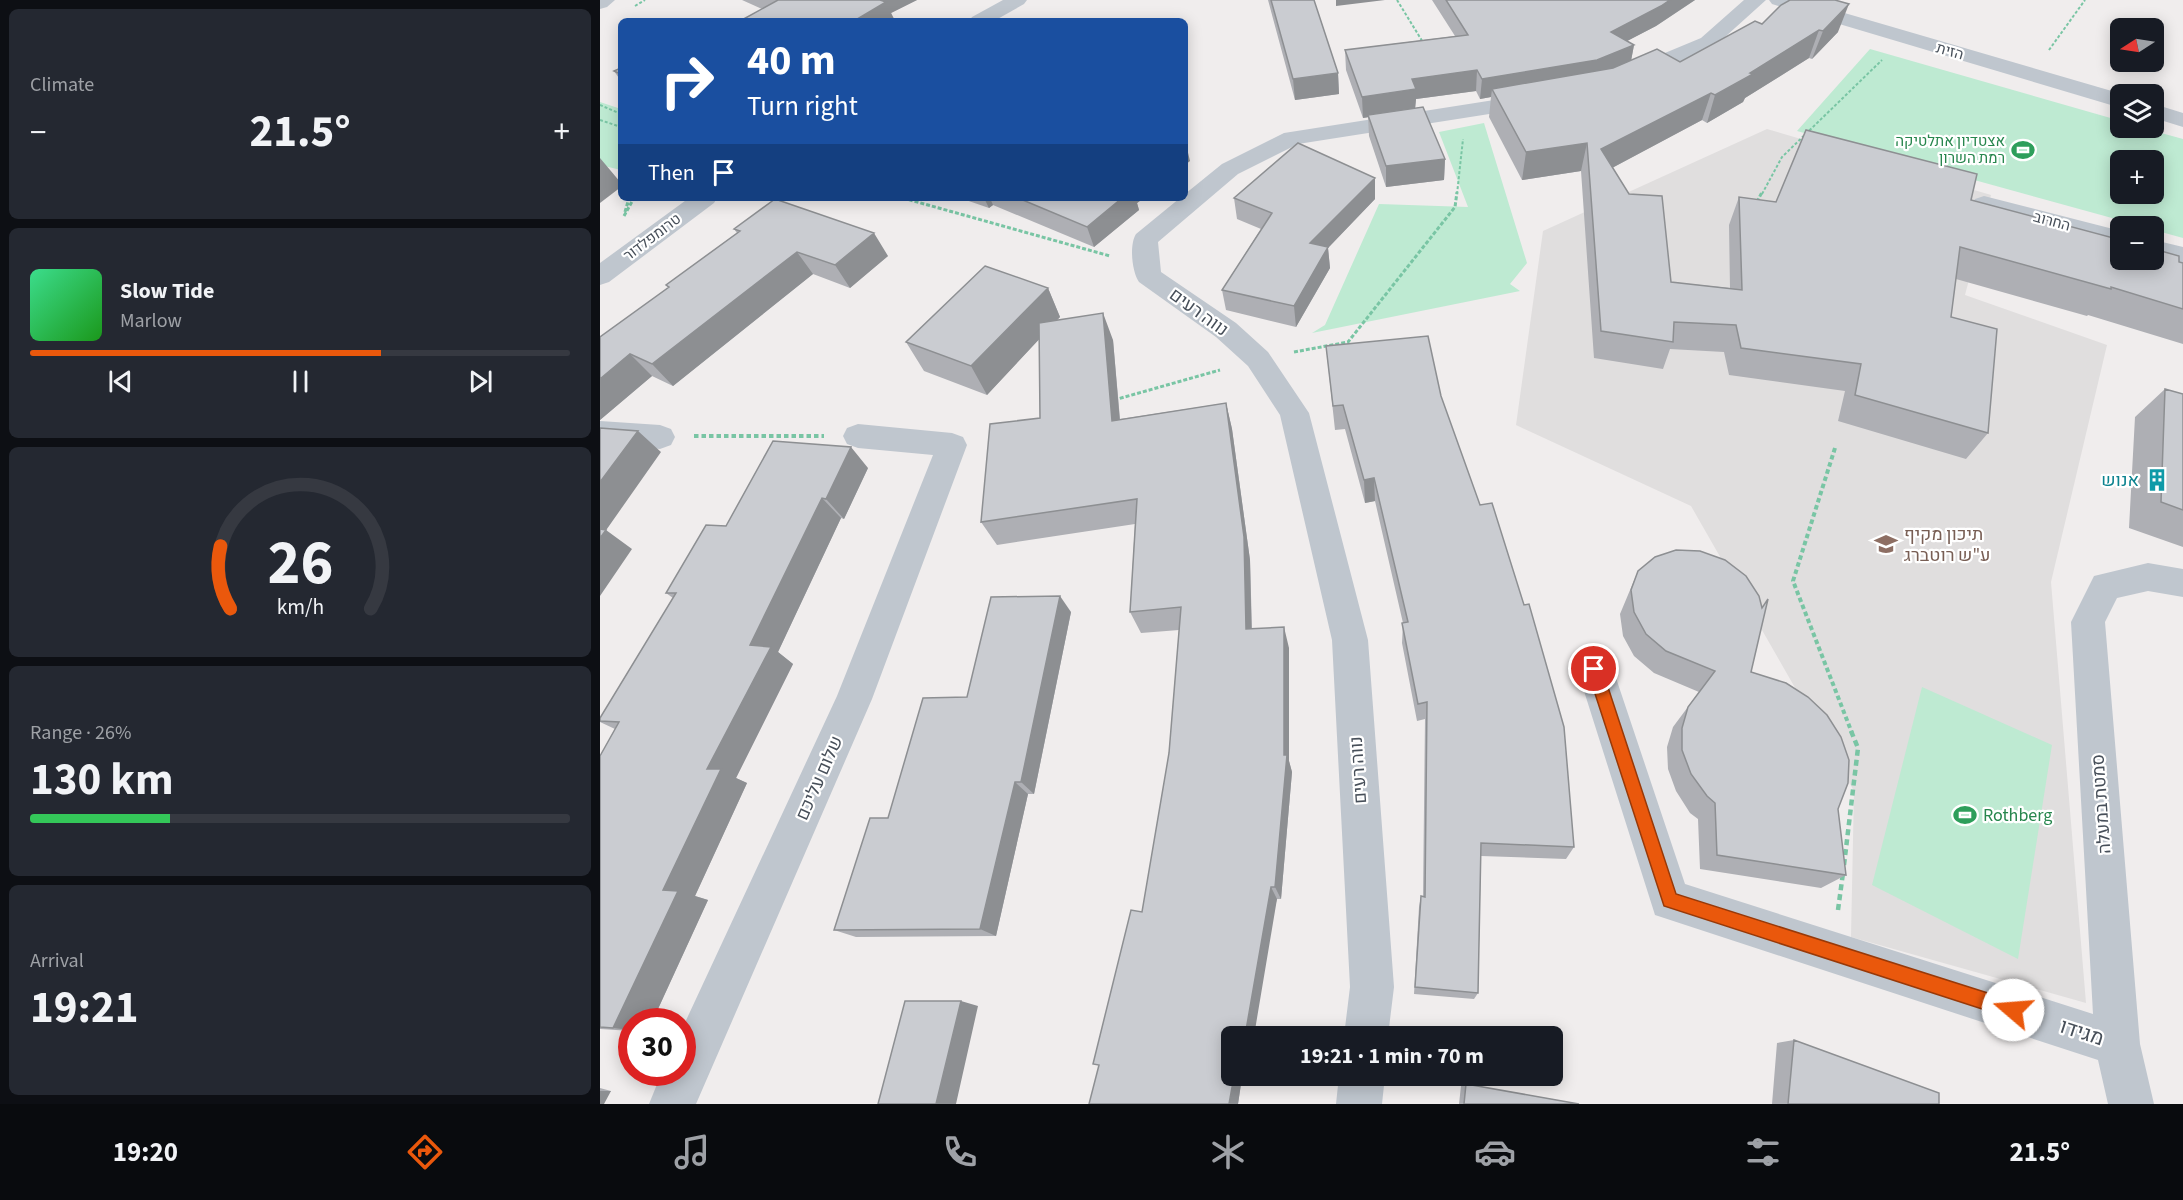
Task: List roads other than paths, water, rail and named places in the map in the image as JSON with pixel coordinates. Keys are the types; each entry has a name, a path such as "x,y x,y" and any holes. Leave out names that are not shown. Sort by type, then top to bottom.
{"street":[{"path":"600,3 605,0"},
{"path":"984,18 1017,0"},
{"path":"1610,85 1708,42 1756,0"},
{"name":"הזית","path":"1779,0 2110,98"},
{"name":"נווה רעים","path":"1367,1026 1372,987 1350,640 1294,413 1258,360 1226,330 1148,276 1145,240 1230,169 1292,138 1422,120 1555,97"},
{"path":"2164,114 2183,120"},
{"name":"טרומפלדור","path":"600,276 701,201"},
{"name":"החרוב","path":"1984,204 2110,236"},
{"path":"2164,250 2183,255"},
{"path":"600,432 660,437"},
{"name":"שלום עליכם","path":"672,1104 854,699 952,445 858,436"},
{"name":"סמטת במעלה","path":"2131,1104 2117,1044 2088,622 2106,586 2148,577 2183,583"},
{"name":"מגידו","path":"1594,669 1670,900 2117,1044"},
{"path":"1359,1104 1361,1086"}],"place":[{"name":"אצטדיון אתלטיקה רמת השרון","path":"2023,150"},
{"name":"אנוש","path":"2157,480"},
{"name":"תיכון מקיף ע\"ש רוטברג","path":"1886,544"},
{"name":"Rothberg","path":"1965,815"}]}
